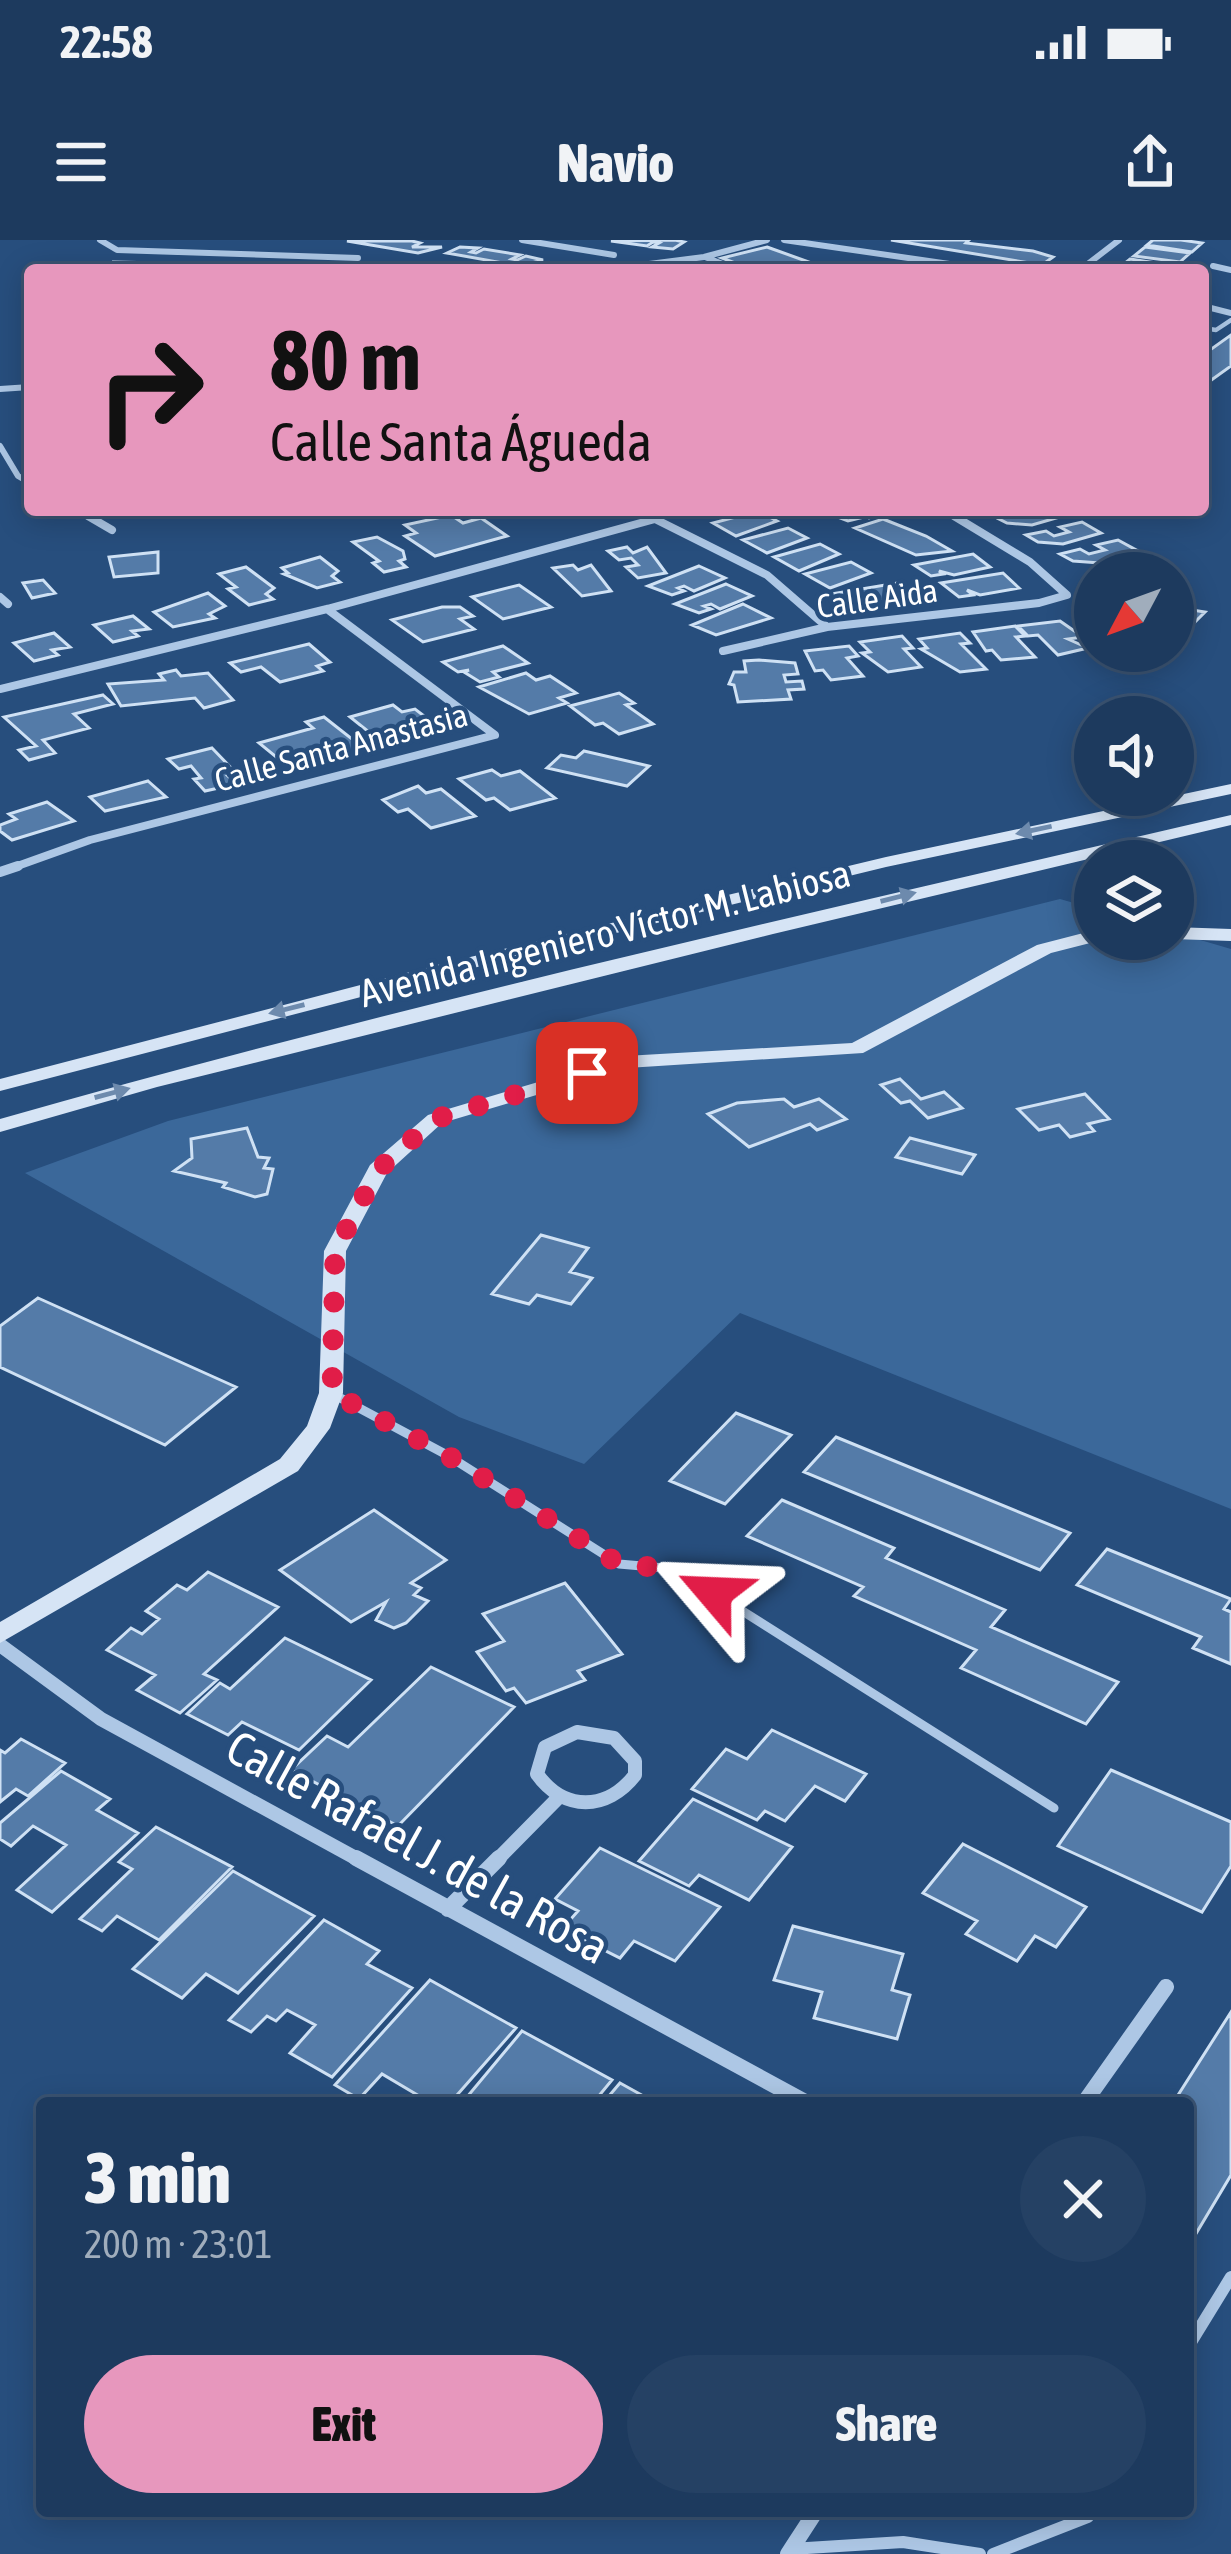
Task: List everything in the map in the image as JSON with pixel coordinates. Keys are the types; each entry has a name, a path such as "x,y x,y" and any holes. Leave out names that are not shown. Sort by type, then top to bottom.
{"main road":[{"name":"Avenida Ingeniero Víctor M. Labiosa","path":"0,1085 426,974 863,868 1231,789"},
{"name":"Avenida Ingeniero Víctor M. Labiosa","path":"0,1126 150,1083 726,939 1231,820"},
{"path":"1194,933 1231,934"},
{"path":"0,1634 289,1466 318,1428 332,1393 335,1251 378,1170 435,1119 625,1062 856,1049 1044,950 1074,942"}],"street":[{"path":"100,240 117,250 358,258"},
{"path":"522,240 614,255"},
{"path":"649,264 704,257 767,240"},
{"path":"789,240 951,264"},
{"path":"1088,264 1119,240"},
{"path":"704,257 722,264"},
{"path":"1213,266 1231,270"},
{"path":"0,446 24,480"},
{"path":"88,516 112,530"},
{"name":"Calle Aida","path":"723,651 827,627 1039,603 1067,595 1030,562 953,516"},
{"path":"0,689 327,609 655,519 767,575 827,627"},
{"name":"Calle Santa Anastasia","path":"0,872 89,840 495,735 327,609"},
{"name":"Calle Rafael J. de la Rosa","path":"0,1646 101,1719 796,2097"},
{"path":"577,1732 597,1732 628,1748 635,1775 614,1798 575,1804 558,1798 537,1774 545,1747 577,1732"},
{"path":"448,1909 558,1798"},
{"path":"1088,2097 1166,1987"},
{"path":"789,2551 812,2517"}],"lane":[{"path":"332,1393 447,1455 619,1564 676,1569 1054,1808"},
{"path":"1194,2337 1231,2277"},
{"path":"994,2554 1088,2517"},
{"path":"789,2551 903,2542 980,2554"}],"shaded area":[{"path":"1060,899 1074,903 1074,960 1194,960 1194,938 1231,949 1231,1509 740,1313 584,1464 459,1417 25,1173 168,1121"}],"building":[{"path":"891,240 969,240 966,243 1053,257 1036,264"},
{"path":"1153,240 1202,243 1192,252 1147,245"},
{"path":"347,241 412,241 420,243 412,247 442,247 418,253"},
{"path":"611,241 684,242 673,249 652,247 659,243 653,242 647,246"},
{"path":"460,247 478,248 471,252 484,249 520,255 512,259 517,260 526,256 543,260 509,264 447,253"},
{"path":"767,247 806,261 738,264 722,258"},
{"path":"1145,247 1190,253 1180,262 1134,256"},
{"path":"1130,259 1163,264 1124,264"},
{"path":"113,262 208,264 112,264"},
{"path":"1231,335 1231,366 1209,382 1209,351"},
{"path":"446,516 463,523 481,518 507,536 435,556 405,536 416,533 405,525"},
{"path":"739,516 768,516 777,521 736,536 713,523"},
{"path":"1006,516 1063,516 1032,525 995,517"},
{"path":"883,519 952,551 916,555 855,528"},
{"path":"1082,522 1101,533 1063,544 1038,542 1026,535 1046,531 1054,536 1069,532 1060,527"},
{"path":"788,528 807,538 767,553 743,540"},
{"path":"377,537 403,551 405,559 399,561 406,567 384,572 373,563 379,561 353,542"},
{"path":"1118,540 1138,551 1097,552 1105,550 1096,545"},
{"path":"820,544 839,554 799,571 774,557"},
{"path":"627,547 633,553 647,547 666,573 638,578 626,567 638,565 631,558 619,560 608,551"},
{"path":"1080,549 1085,552 1074,552 1074,561 1060,554"},
{"path":"158,552 158,573 114,577 109,557"},
{"path":"973,554 990,567 954,575 939,571 943,574 931,576 914,565"},
{"path":"320,557 338,571 332,576 340,582 317,588 284,574 288,573 282,568"},
{"path":"851,562 871,573 830,588 805,574"},
{"path":"573,565 578,570 591,565 611,591 582,596 553,568"},
{"path":"699,566 725,578 694,591 684,586 678,588 684,591 672,595 648,586"},
{"path":"246,567 274,588 266,594 273,599 249,605 228,589 236,587 219,574"},
{"path":"1003,573 1019,588 980,595 967,590 973,595 959,597 941,583"},
{"path":"43,580 55,593 32,598 23,583"},
{"path":"897,583 910,594 853,607 831,594"},
{"path":"726,584 752,596 720,609 704,606 711,609 699,613 675,604"},
{"path":"519,585 551,607 503,619 472,597"},
{"path":"208,593 225,606 209,614 215,618 173,627 154,612"},
{"path":"743,604 771,618 716,635 692,625"},
{"path":"460,607 473,616 460,619 474,629 423,642 392,620"},
{"path":"133,616 149,629 132,631 138,636 113,642 94,625"},
{"path":"1060,621 1074,631 1074,638 1068,639 1074,642 1074,651 1058,655 1038,635 1028,636 1018,626"},
{"path":"1015,626 1025,636 1016,637 1035,657 1001,660 992,650 986,651 973,632"},
{"path":"54,633 70,647 52,650 58,655 34,661 14,643"},
{"path":"960,633 970,643 961,644 986,669 960,672 921,649 927,648 919,639"},
{"path":"902,636 913,648 904,649 921,667 888,672 862,653 870,652 860,642"},
{"path":"309,644 330,662 317,666 323,671 280,682 261,667 241,672 230,663"},
{"path":"503,646 528,663 493,672 499,677 480,682 464,672 469,670 458,672 443,662"},
{"path":"849,646 858,656 847,658 863,676 831,680 823,670 815,671 805,651"},
{"path":"744,661 795,663 798,674 784,675 786,682 802,681 804,689 788,690 791,699 738,702 734,685 729,684 734,672 746,672"},
{"path":"176,670 181,676 208,673 233,700 204,708 195,698 121,706 108,684 164,680 159,674"},
{"path":"526,673 536,680 550,676 576,693 559,698 567,703 529,714 479,687"},
{"path":"619,693 634,703 626,705 653,724 619,734 603,723 595,725 570,706"},
{"path":"103,695 113,704 74,714 89,728 43,740 55,753 29,760 19,750 36,746 4,717"},
{"path":"393,705 402,712 415,709 428,719 439,715 449,723 384,744 350,717"},
{"path":"324,717 361,746 354,748 359,752 291,769 259,743 313,728 306,722"},
{"path":"212,748 237,774 228,776 237,784 205,791 194,779 201,778 191,766 179,769 168,759"},
{"path":"584,751 649,766 627,786 547,768 561,755 576,758"},
{"path":"492,770 501,776 520,771 555,798 510,810 494,798 486,800 459,779"},
{"path":"148,781 166,797 105,811 90,797"},
{"path":"418,786 426,793 441,789 475,816 431,828 408,809 398,812 383,800"},
{"path":"47,802 74,821 12,840 0,831 0,825 16,819 9,814"},
{"path":"900,1079 921,1099 944,1092 962,1108 928,1118 881,1085"},
{"path":"1085,1094 1109,1119 1088,1124 1094,1131 1070,1137 1059,1125 1039,1130 1018,1109"},
{"path":"784,1099 794,1107 819,1099 846,1119 817,1130 810,1124 749,1147 708,1114 737,1103"},
{"path":"247,1128 258,1157 269,1158 264,1168 273,1169 267,1194 255,1197 223,1187 226,1183 174,1171 192,1158 191,1139"},
{"path":"910,1138 975,1155 962,1174 896,1157"},
{"path":"541,1235 588,1248 570,1272 592,1278 571,1304 537,1295 529,1304 492,1294"},
{"path":"38,1298 236,1387 165,1445 0,1367 0,1326"},
{"path":"736,1413 791,1435 725,1504 670,1481"},
{"path":"836,1437 1070,1533 1040,1570 804,1472"},
{"path":"782,1500 894,1548 886,1558 1005,1610 991,1627 1118,1682 1086,1724 961,1668 976,1650 854,1596 863,1587 747,1536"},
{"path":"374,1510 446,1560 411,1583 421,1588 414,1595 428,1601 394,1628 376,1620 386,1602 351,1622 280,1570"},
{"path":"1107,1549 1231,1599 1224,1609 1231,1612 1231,1664 1193,1648 1201,1637 1077,1585"},
{"path":"208,1572 278,1607 204,1674 217,1680 180,1713 137,1690 155,1675 107,1650 131,1628 142,1634 159,1619 146,1611 177,1585 187,1590"},
{"path":"565,1583 622,1654 578,1671 585,1680 526,1703 514,1688 506,1691 477,1652 504,1641 483,1614"},
{"path":"285,1638 371,1680 299,1750 242,1722 228,1735 187,1714 220,1683 230,1689"},
{"path":"431,1667 514,1707 398,1826 291,1770 327,1736 348,1747"},
{"path":"772,1730 866,1774 845,1801 815,1786 785,1821 765,1811 757,1820 692,1789 726,1749 747,1759"},
{"path":"21,1739 65,1763 28,1796 16,1789 0,1802 0,1750 5,1753"},
{"path":"1111,1770 1231,1822 1231,1866 1202,1912 1058,1846"},
{"path":"61,1771 110,1799 97,1810 138,1833 52,1912 17,1890 66,1845 33,1826 11,1846 0,1839 0,1823"},
{"path":"693,1799 792,1847 749,1900 699,1875 689,1886 639,1861"},
{"path":"156,1827 232,1867 159,1940 117,1916 102,1931 80,1919 132,1869 119,1862"},
{"path":"963,1844 1086,1907 1056,1947 1035,1936 1017,1961 966,1934 977,1921 923,1893"},
{"path":"600,1848 720,1907 675,1961 634,1941 620,1958 562,1929 578,1911 555,1899"},
{"path":"233,1871 314,1916 238,1993 206,1974 182,1998 133,1969"},
{"path":"324,1920 379,1951 367,1964 412,1988 332,2077 290,2053 315,2025 287,2010 276,2021 267,2016 251,2032 229,2020"},
{"path":"793,1926 903,1954 892,1990 910,1995 897,2039 814,2018 822,1992 774,1980"},
{"path":"430,1980 516,2028 455,2097 421,2097 382,2074 361,2097 335,2085"},
{"path":"1231,2012 1231,2175 1194,2237 1194,2097 1177,2097"},
{"path":"522,2031 612,2080 598,2097 467,2097"},
{"path":"620,2083 645,2097 608,2097"}],"route":[{"path":"587,1073 435,1119 378,1170 335,1251 332,1393 447,1455 619,1564 676,1569 714,1593"}]}
